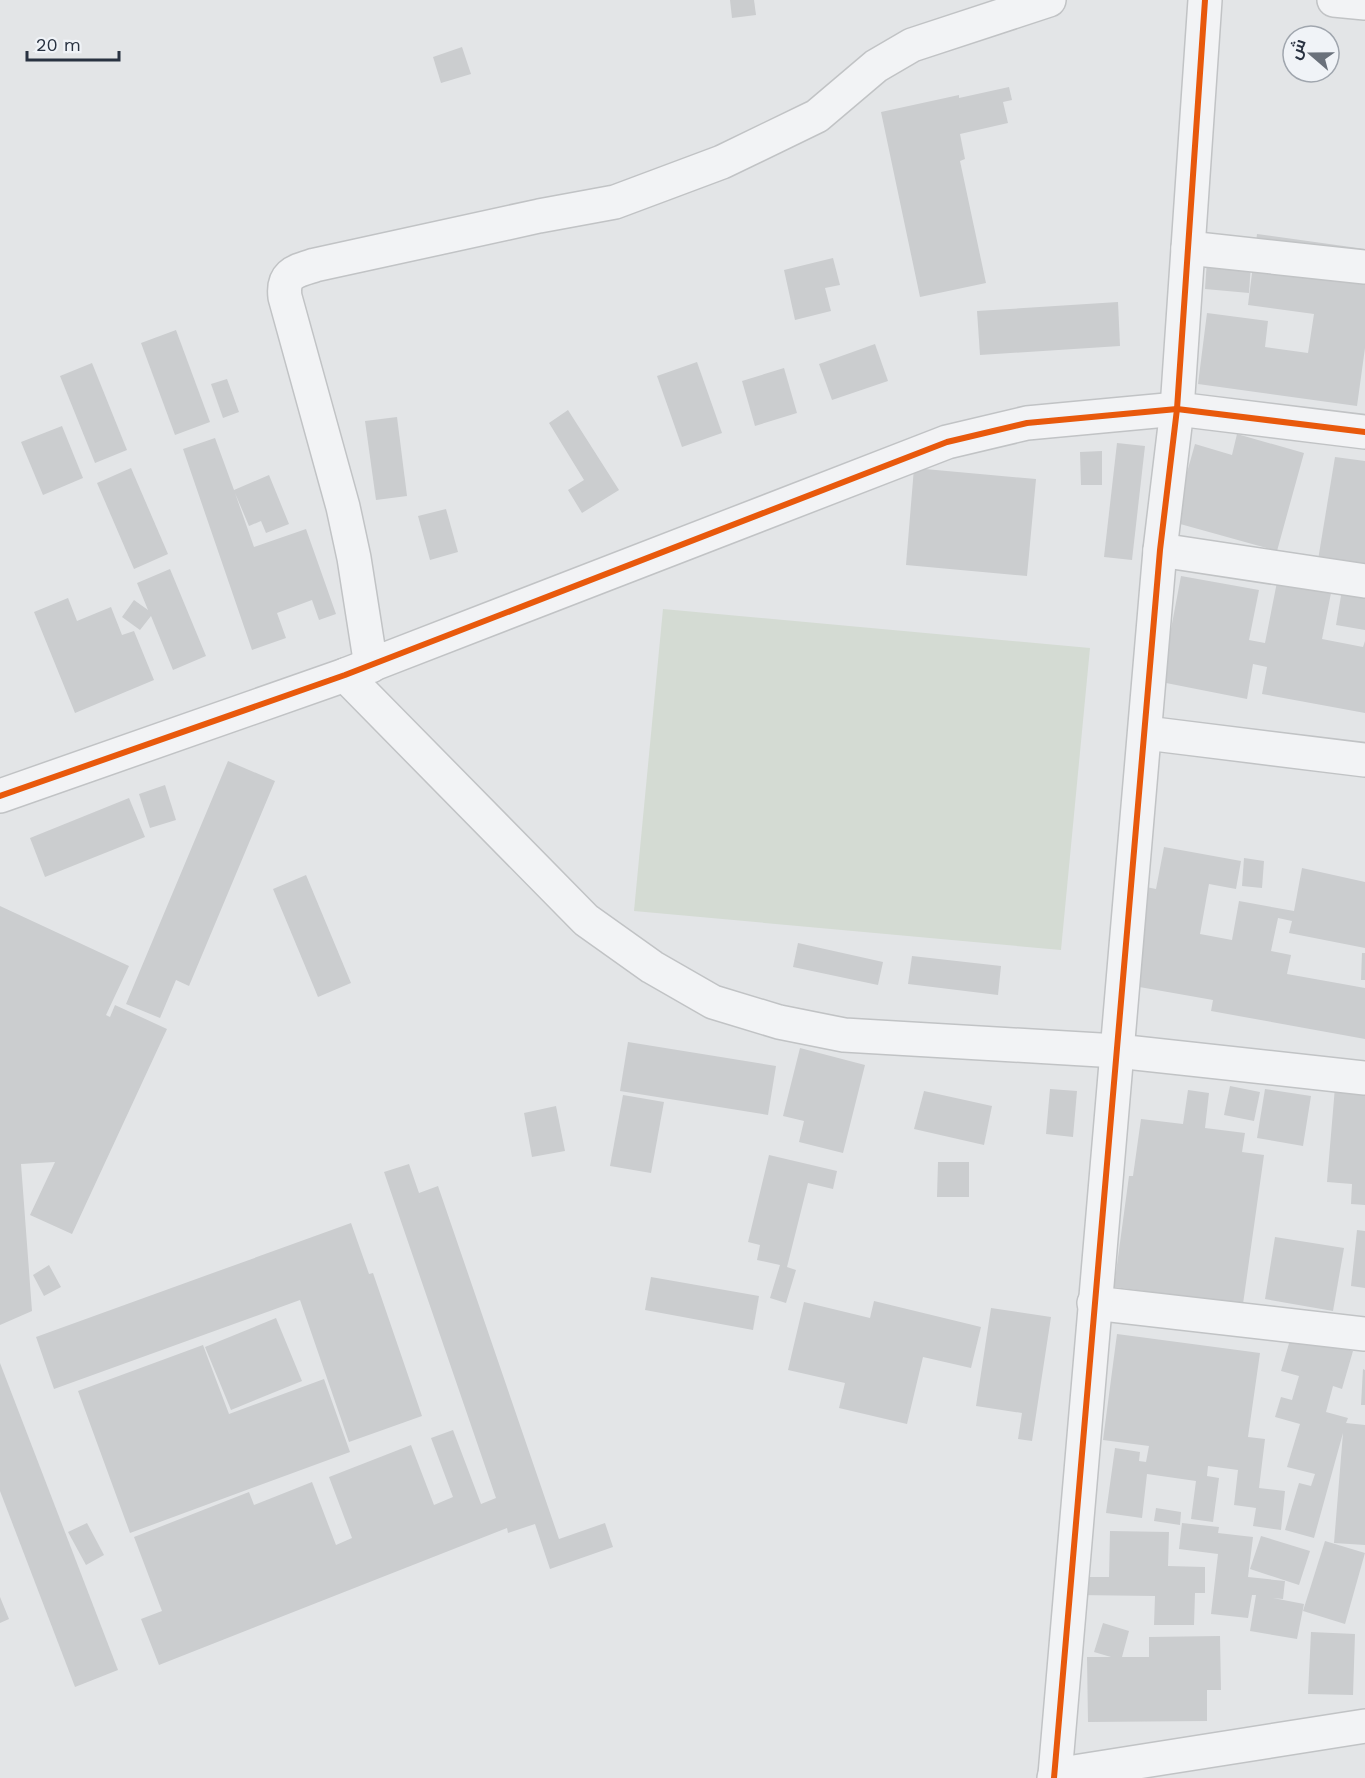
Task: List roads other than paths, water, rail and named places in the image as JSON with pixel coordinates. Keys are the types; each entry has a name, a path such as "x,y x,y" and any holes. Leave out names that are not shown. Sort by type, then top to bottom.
{"street":[{"path":"1049,0 912,45 876,66 817,116 722,162 615,202 527,218 295,271 287,279 284,287 285,297 343,507 354,558 358,670 586,920 652,967 713,1002 779,1022 844,1035 1117,1052 1365,1078"},
{"path":"1204,0 1177,409 1160,550 1146,733 1054,1777 1365,1726"},
{"path":"1334,0 1365,3"},
{"path":"1188,248 1365,267"},
{"path":"0,796 358,670 947,442 1027,423 1177,409 1365,432"},
{"path":"1160,550 1365,581"},
{"path":"1146,733 1365,760"},
{"path":"1094,1304 1365,1334"}]}
